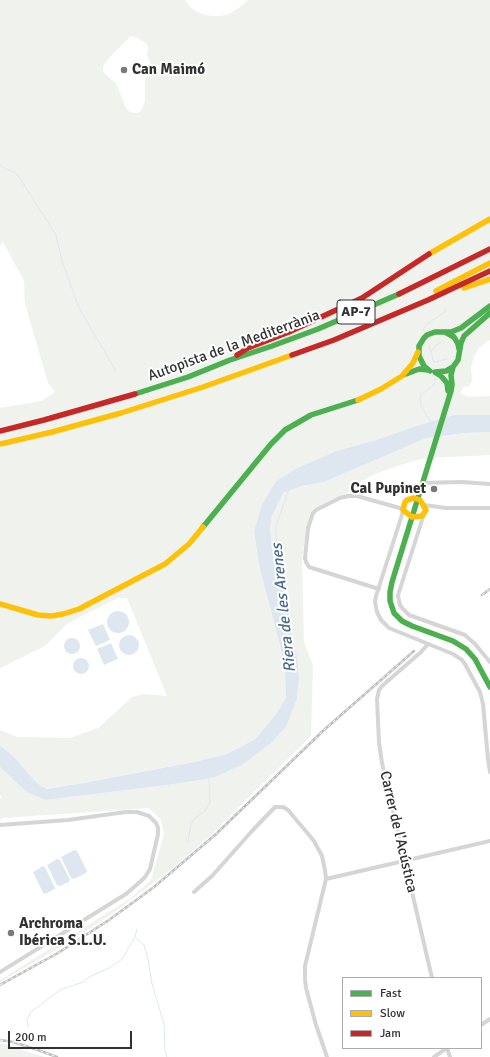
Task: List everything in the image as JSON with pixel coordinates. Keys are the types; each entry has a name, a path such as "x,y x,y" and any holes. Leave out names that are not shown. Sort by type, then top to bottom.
{"main road":[{"path":"230,360 248,348 289,332 362,298 436,250 490,218"},
{"name":"Autopista de la Mediterrània","path":"0,431 122,398 188,377 230,360 318,329 407,290 490,250"},
{"path":"408,308 425,297 490,264"},
{"name":"Autopista de la Mediterrània","path":"0,444 52,432 121,413 203,387 334,340 417,305 490,271"},
{"path":"417,305 429,304 467,287 490,279"},
{"path":"402,376 410,367 418,352 421,341 427,335 435,332 454,331 461,328 490,306"},
{"path":"490,313 464,336 458,360 453,367 451,375 451,388 422,483 417,499 408,514 390,598 392,609 399,619 453,641 466,648 475,659 490,687"},
{"path":"443,332 452,335 459,346 460,353"},
{"path":"418,352 422,363 441,376 447,383 448,398"},
{"path":"0,604 38,615 52,616 63,614 79,609 157,569 189,544 267,449 285,430 311,415 369,396 402,376 418,369 446,371 453,367"},
{"path":"414,498 420,500 424,510 422,516 408,514 403,504 407,500 414,498"}],"street":[{"path":"422,483 461,482 490,484"},
{"path":"378,589 309,567 305,558 308,528 313,513 340,498 356,496 408,514 419,523 419,529"},
{"path":"490,508 433,507 424,510 399,592 399,601 402,608 410,615 465,635 475,644 490,662"},
{"path":"408,514 401,518 378,589 375,602 378,616 384,624 395,631 453,654 462,660 468,668 480,692 483,704 490,772"},
{"name":"Carrer de l'Acústica","path":"428,644 382,686 377,694 380,753 432,977"},
{"path":"194,892 212,876 273,809 280,806 288,810 314,841 322,856 326,870 326,879 305,966 305,979 306,988 326,1057"},
{"path":"0,825 68,820 136,812 149,816 156,823 158,834 150,869 141,882 126,894 0,972"},
{"path":"326,879 490,841"},
{"path":"434,1057 446,1049"}],"shaded area":[{"path":"0,0 185,0 190,7 197,12 205,15 220,16 229,14 248,0 490,0 490,340 480,347 474,356 471,367 472,381 469,386 464,387 460,393 468,397 490,396 490,415 454,415 413,427 376,440 336,451 297,468 276,481 254,531 259,566 279,641 285,671 286,699 276,714 255,739 227,754 199,761 47,789 37,783 13,756 0,745 0,730 17,737 70,738 98,728 132,697 144,694 167,696 127,598 118,598 68,623 45,646 0,669 0,408 41,401 55,392 48,383 25,304 24,281 3,242 0,245","holes":["131,36 146,43 148,47 147,55 150,62 150,67 145,82 145,99 143,107 141,111 137,113 133,113 126,108 116,83 103,71 103,67 109,58"]},
{"path":"490,432 490,455 426,458 400,465 373,475 352,487 348,493 313,509 306,528 302,561 304,642 313,666 311,736 210,836 178,864 120,908 73,940 0,982 0,980 131,898 151,880 164,834 161,820 149,808 4,818 0,820 0,799 2,797 0,795 0,767 46,800 213,778 242,765 286,727 297,656 289,622 281,575 274,562 270,529 272,516 283,492 302,486 324,482 427,438 466,433"},
{"path":"0,1043 45,1057 0,1057"}],"water":[{"path":"454,415 490,415 490,432 466,433 427,438 324,482 302,486 283,493 272,516 270,529 274,562 281,575 289,622 297,656 299,678 297,698 286,727 271,743 242,765 213,778 46,800 27,792 0,767 0,745 13,756 37,783 47,789 199,761 227,754 255,739 276,714 286,698 285,671 279,641 259,566 254,531 262,505 276,481 297,468 336,451"},
{"path":"118,611 126,614 129,622 126,630 118,633 110,630 107,622 110,614"},
{"path":"103,624 110,640 96,646 88,630"},
{"path":"125,635 133,635 139,641 139,649 133,655 125,655 119,649 119,641"},
{"path":"69,638 75,638 80,643 78,652 75,654 69,654 64,649 64,643"},
{"path":"111,643 118,659 104,665 97,649"},
{"path":"78,658 84,658 89,663 87,672 84,674 78,674 73,669 73,663"},
{"path":"74,850 77,851 87,871 74,879 71,878 61,857"},
{"path":"57,859 60,860 70,880 69,882 60,886 57,885 47,865"},
{"path":"43,866 45,867 55,888 45,894 43,893 33,872"}],"waterway":[{"path":"0,166 17,174 56,235 62,261 79,308 116,371"},
{"path":"423,331 427,324 446,311"},
{"path":"431,352 436,345 442,342"},
{"path":"429,345 434,363"},
{"path":"434,362 447,359"},
{"path":"431,422 421,406 420,398 421,395 434,385 435,378"},
{"name":"Riera de les Arenes","path":"279,572 276,526 289,489"},
{"path":"188,841 191,825 194,819 205,811 209,805 209,778"},
{"path":"28,1027 27,1019 31,1012 60,990 83,982 89,977 109,968 121,960 135,937 137,929"},
{"path":"136,938 144,945 148,959 152,984 164,1024 165,1050 167,1057"}],"railway":[{"path":"482,595 490,589"},
{"path":"0,985 58,953 109,920 154,887 215,835 325,729 414,651"},
{"path":"0,1040 13,1042 57,1057"}],"traffic: fast":[{"path":"135,394 188,377 230,360 318,329 399,294"},
{"path":"430,371 424,366 419,356 419,346 424,338 435,332 451,332 461,328 490,306"},
{"path":"435,372 446,371 453,367 458,360 461,343 464,336 490,313"},
{"path":"445,332 454,337 459,349"},
{"path":"453,367 451,375 451,391 392,582 390,601 394,613 402,621 453,641 466,649 475,659 490,687"},
{"path":"406,374 419,369 428,370"},
{"path":"436,373 447,383 448,391"},
{"path":"203,527 271,444 285,430 311,415 358,400"}],"traffic: slow":[{"path":"429,254 490,219"},
{"path":"436,291 490,263"},
{"path":"464,288 490,279"},
{"path":"358,400 381,389 402,376 413,363 418,352"},
{"path":"0,444 52,432 121,413 203,387 292,355"},
{"path":"414,498 420,500 426,510 422,516 412,517 403,510 405,502 414,498"},
{"path":"0,604 38,615 52,616 79,609 165,564 189,544 203,527"}],"traffic: jam":[{"path":"399,294 490,249"},
{"path":"237,355 248,348 289,332 362,298 429,254"},
{"path":"292,355 334,340 428,300 490,271"},
{"path":"0,431 135,394"}],"place":[{"name":"Can Maimó","path":"124,70"},
{"name":"Cal Pupinet","path":"434,489"},
{"name":"Archroma Ibérica S.L.U.","path":"11,933"}]}
